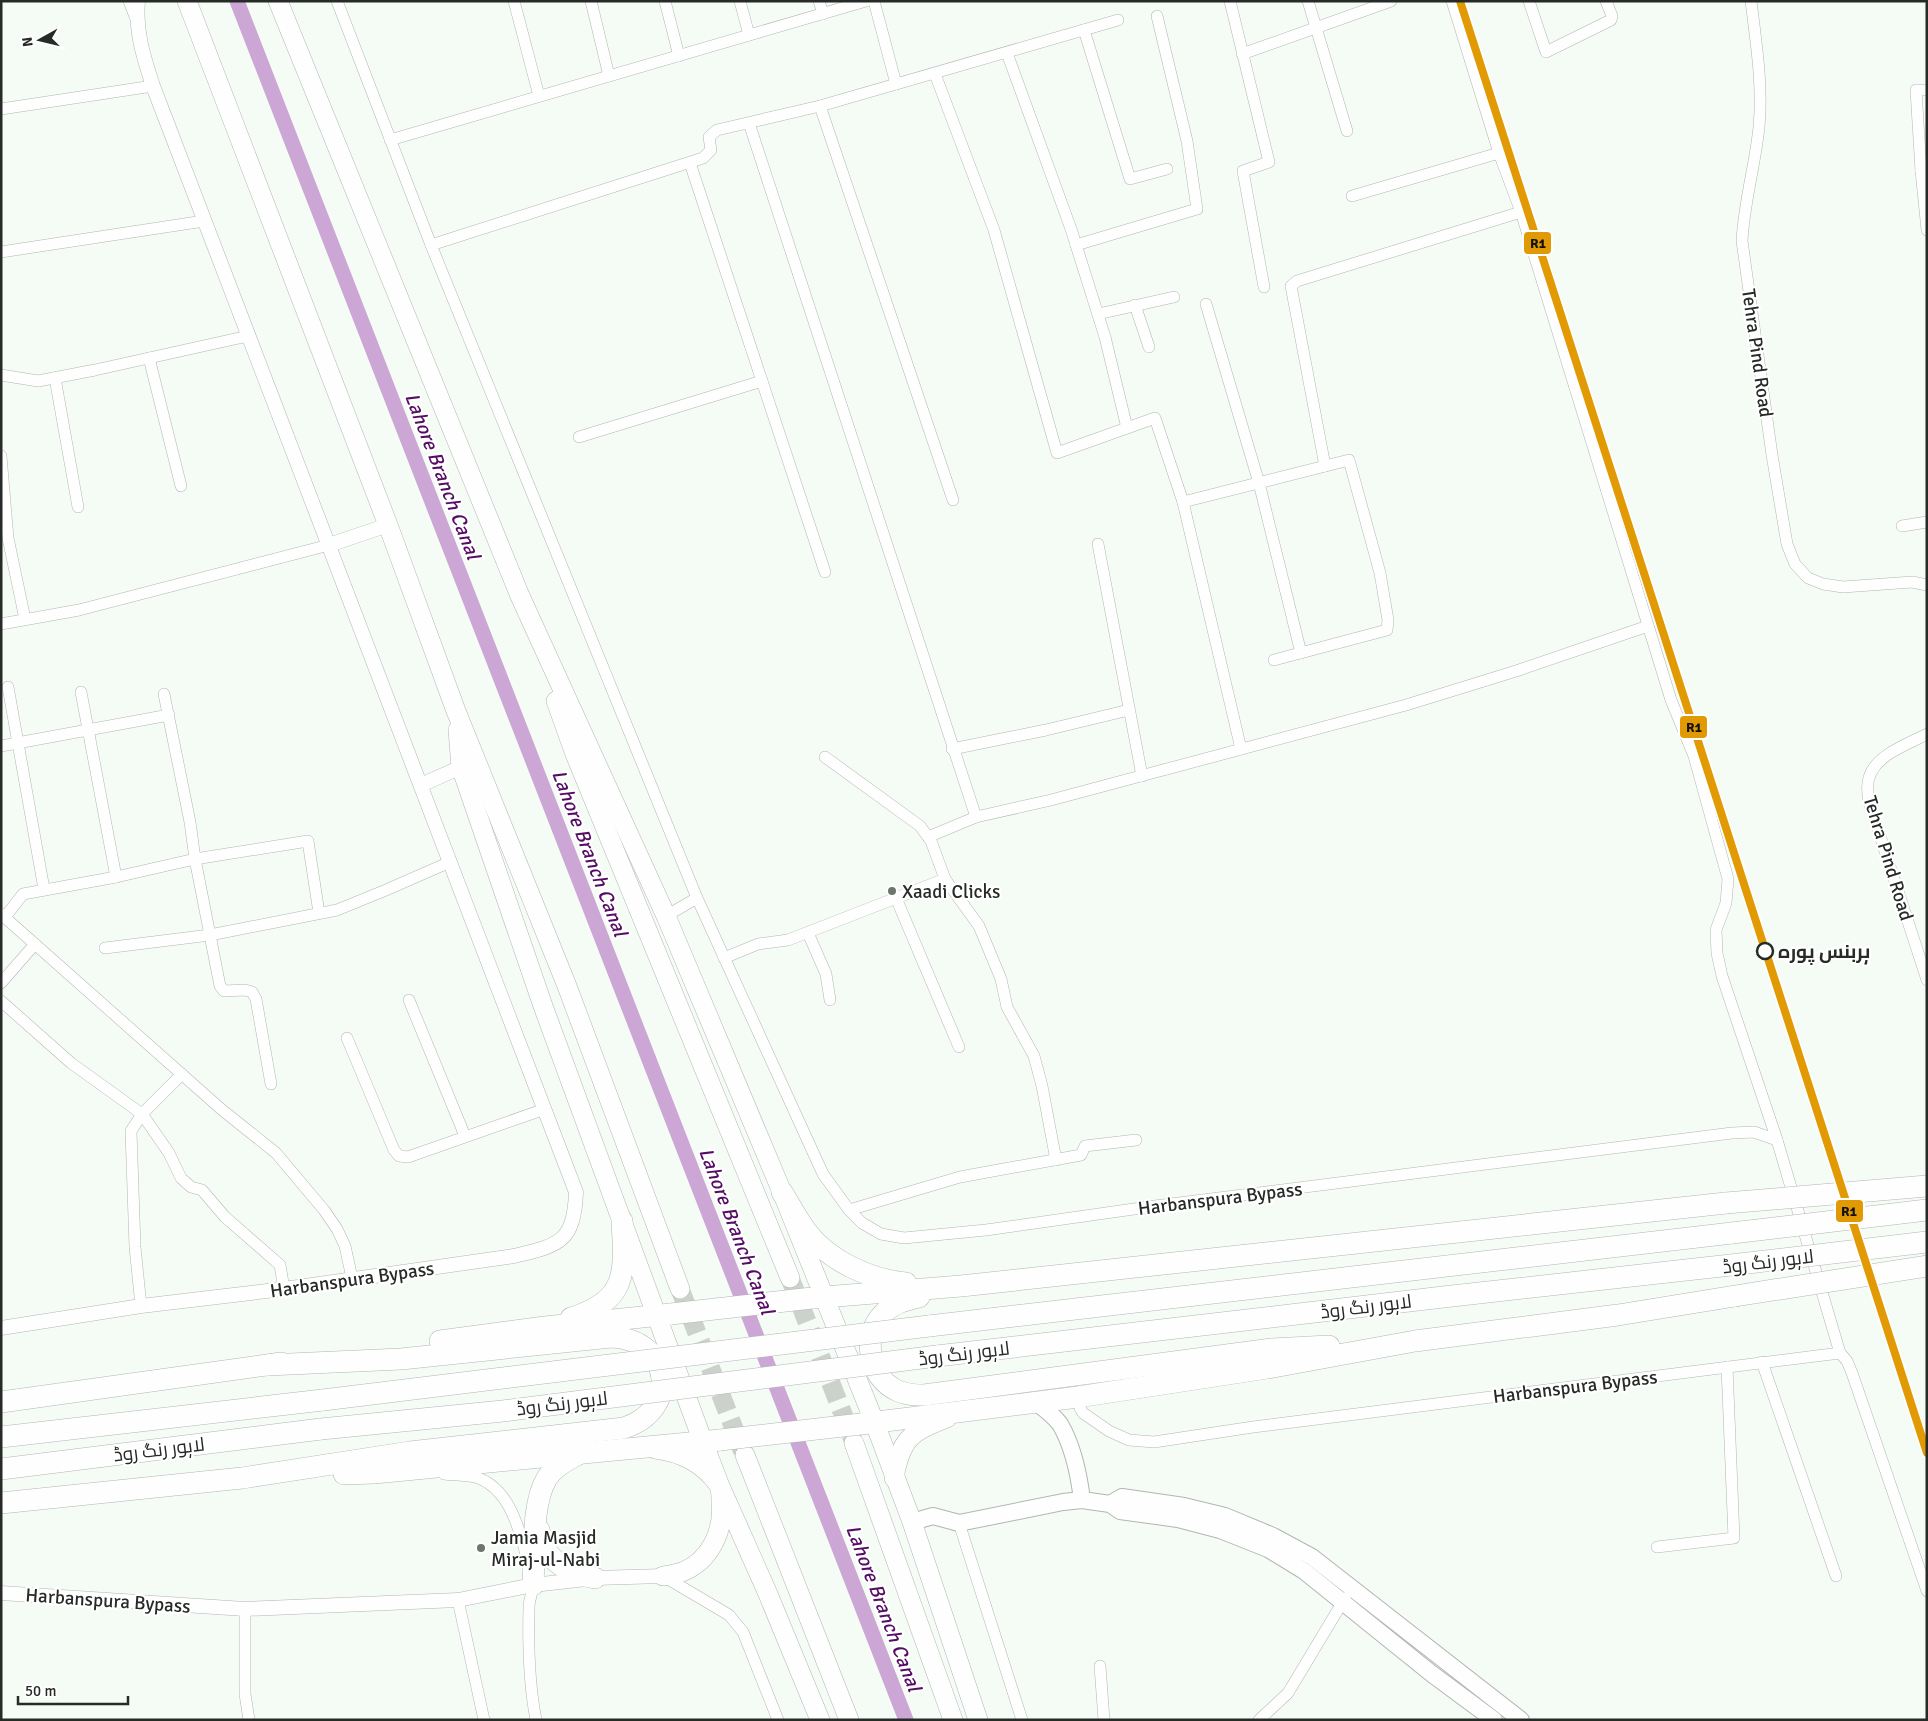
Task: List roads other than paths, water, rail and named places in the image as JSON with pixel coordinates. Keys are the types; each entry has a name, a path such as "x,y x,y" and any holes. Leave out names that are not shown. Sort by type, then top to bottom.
{"highway":[{"path":"187,1 388,525 456,711 567,986 680,1289"},
{"path":"278,1 520,596 666,916 782,1192 863,1429 953,1720"},
{"path":"520,596 575,754 790,1278"},
{"path":"456,711 461,768 543,1006 622,1221 664,1314 712,1441 720,1486 722,1508 720,1528 712,1547 699,1562 682,1572 663,1576"},
{"path":"1,1402 545,1326 818,1298 961,1286 1726,1203 1927,1186"},
{"path":"782,1192 808,1233 827,1251 845,1263 871,1276 890,1282 961,1286"},
{"name":"لاہور رنگ روڈ","path":"1,1436 324,1400 929,1326 1927,1210"},
{"path":"545,1326 580,1315 611,1298 620,1283 624,1260 622,1221"},
{"name":"لاہور رنگ روڈ","path":"1,1469 321,1430 503,1411 936,1356 1927,1242"},
{"path":"1,1502 242,1478 403,1470 863,1429 963,1412 1037,1403 1267,1368 1415,1342 1618,1315 1927,1266"},
{"path":"961,1286 896,1304 884,1313 874,1326 870,1341 871,1357 876,1370 885,1382 896,1390 910,1395 924,1395 1272,1349 1415,1342"},
{"path":"242,1478 410,1452 624,1428 637,1424 648,1416 656,1405 661,1392 662,1378 658,1364 651,1352 639,1342 626,1337 401,1359 268,1365"},
{"path":"894,1478 902,1448 911,1435 924,1427 963,1412"},
{"path":"863,1429 894,1478 912,1522 978,1720"},
{"path":"644,1448 668,1451 688,1458 705,1470 720,1486 768,1594 820,1720"},
{"path":"533,1584 539,1495 548,1477 562,1463 580,1454"},
{"path":"744,1455 849,1720"},
{"path":"537,1515 540,1536 548,1553 561,1566 577,1575 596,1578"}],"main road":[{"path":"1037,1403 1059,1424 1066,1439 1080,1480 1082,1500"},
{"path":"1110,1504 1122,1497 1184,1506 1225,1516 1273,1536 1312,1557 1352,1586 1521,1720"},
{"path":"912,1522 933,1516 959,1523 1063,1502 1082,1500 1110,1504 1120,1511 1178,1519 1220,1530 1268,1549 1304,1571 1476,1714 1494,1720"}],"street":[{"path":"130,1 136,19"},
{"name":"Harbanspura Bypass","path":"1,1328 141,1306 284,1289 514,1256 548,1248 561,1240 570,1229 575,1211 576,1192 153,86 142,50 136,19 138,1"},
{"name":"Harbanspura Bypass","path":"337,1 390,140 697,898 823,1174 849,1210 871,1229 880,1234 904,1238 986,1230 1155,1206 1732,1133 1754,1132 1777,1140"},
{"path":"514,1 539,96"},
{"path":"591,1 609,76"},
{"path":"665,1 679,56"},
{"path":"740,1 749,35"},
{"path":"820,1 823,14"},
{"path":"390,140 866,1"},
{"path":"874,1 896,84"},
{"path":"1230,1 1268,162 1243,171 1264,287"},
{"path":"1308,1 1347,131"},
{"path":"1242,54 1391,1"},
{"path":"1452,1 1499,153 1521,212 1671,700 1694,756 1728,879 1726,903 1716,930 1717,953 1722,976 1777,1140 1840,1353 1847,1361 1852,1373 1927,1591"},
{"path":"1529,1 1546,52 1611,20 1612,16 1606,1"},
{"name":"Tehra Pind Road","path":"1751,1 1760,105 1759,128 1743,219 1742,241 1772,455 1787,544 1795,564 1808,578 1823,584 1843,587 1912,582 1927,585"},
{"path":"1076,244 1197,209 1187,141 1157,16"},
{"path":"432,244 703,158 711,150 709,137 717,130 820,106 1118,20"},
{"path":"1084,30 1130,179 1167,169"},
{"path":"1007,53 1076,244 1098,314 1127,428"},
{"path":"935,74 994,230 1057,453 1155,418 1183,502 1241,749"},
{"path":"1,109 153,86"},
{"path":"1927,90 1916,90 1924,171 1927,230"},
{"path":"820,106 953,500"},
{"path":"749,123 952,749 976,817"},
{"path":"1352,196 1499,153"},
{"path":"690,162 825,572"},
{"path":"1325,466 1291,286 1297,281 1521,212"},
{"path":"1,252 204,221"},
{"path":"1098,314 1174,297"},
{"path":"1206,304 1259,483 1301,652"},
{"path":"1135,306 1149,346"},
{"path":"1,375 38,381 248,336"},
{"path":"150,358 181,486"},
{"path":"55,378 78,507"},
{"path":"579,437 762,381"},
{"path":"1,456 8,538 26,620"},
{"path":"1183,502 1349,460 1380,573 1388,620 1387,630 1274,660"},
{"path":"1902,526 1927,522"},
{"path":"1,624 79,610 328,545 388,525"},
{"path":"1098,544 1142,776"},
{"path":"928,837 976,817 1051,800 1406,705 1516,671 1648,626"},
{"path":"8,687 44,889"},
{"path":"81,692 116,877"},
{"path":"164,694 220,986 224,992 246,990 252,992 256,999 271,1084"},
{"path":"952,749 1046,730 1130,710"},
{"path":"1,746 169,715"},
{"name":"Tehra Pind Road","path":"1927,734 1891,753 1878,764 1869,778 1868,789 1869,802 1927,980"},
{"path":"825,757 920,826 928,837 945,879 979,926 1001,979 1007,1007 1034,1056 1042,1086 1056,1160"},
{"path":"421,785 461,768"},
{"path":"320,913 308,841 195,859 116,877 23,894 3,916 222,1109 276,1153 324,1210 337,1229 345,1246 352,1278"},
{"path":"105,948 210,934 337,910 450,862"},
{"path":"724,958 758,944 788,940 945,879"},
{"path":"666,916 697,898"},
{"path":"896,898 958,1047"},
{"path":"808,932 826,974 830,1000"},
{"path":"1,983 35,944"},
{"path":"409,1000 465,1136"},
{"path":"1,1001 71,1063 142,1114 170,1154 181,1178 191,1187 202,1190 225,1217 280,1265 284,1289"},
{"path":"347,1038 394,1150 399,1156 408,1157 544,1109"},
{"path":"141,1306 135,1247 131,1131 142,1114 182,1074"},
{"path":"849,1210 960,1177 1081,1155 1085,1146 1136,1140"},
{"name":"Harbanspura Bypass","path":"1078,1397 1083,1413 1101,1426 1129,1440 1154,1442 1253,1427 1840,1353"},
{"path":"1762,1362 1836,1576"},
{"path":"1657,1547 1734,1538 1727,1367"},
{"path":"403,1470 475,1478 493,1486 505,1498 523,1542 533,1584 529,1605 532,1699 536,1720"},
{"path":"959,1523 1022,1720"},
{"path":"663,1576 730,1615 743,1632 778,1720"},
{"name":"Harbanspura Bypass","path":"1,1593 245,1609 458,1600 533,1584 596,1578 663,1576"},
{"path":"1259,1720 1288,1692 1352,1586"},
{"path":"458,1600 484,1720"},
{"path":"245,1609 245,1694 249,1720"},
{"path":"1100,1666 1104,1720"},
{"path":"1476,1714 1483,1690"}],"waterway":[{"name":"Lahore Branch Canal","path":"237,1 906,1720"}],"tunnel":[{"path":"790,1278 853,1440"},
{"path":"680,1289 743,1452"}],"place":[{"name":"Xaadi Clicks","path":"892,891"},
{"name":"ہربنس پورہ","path":"1765,951"},
{"name":"Jamia Masjid Miraj-ul-Nabi","path":"481,1548"}]}
